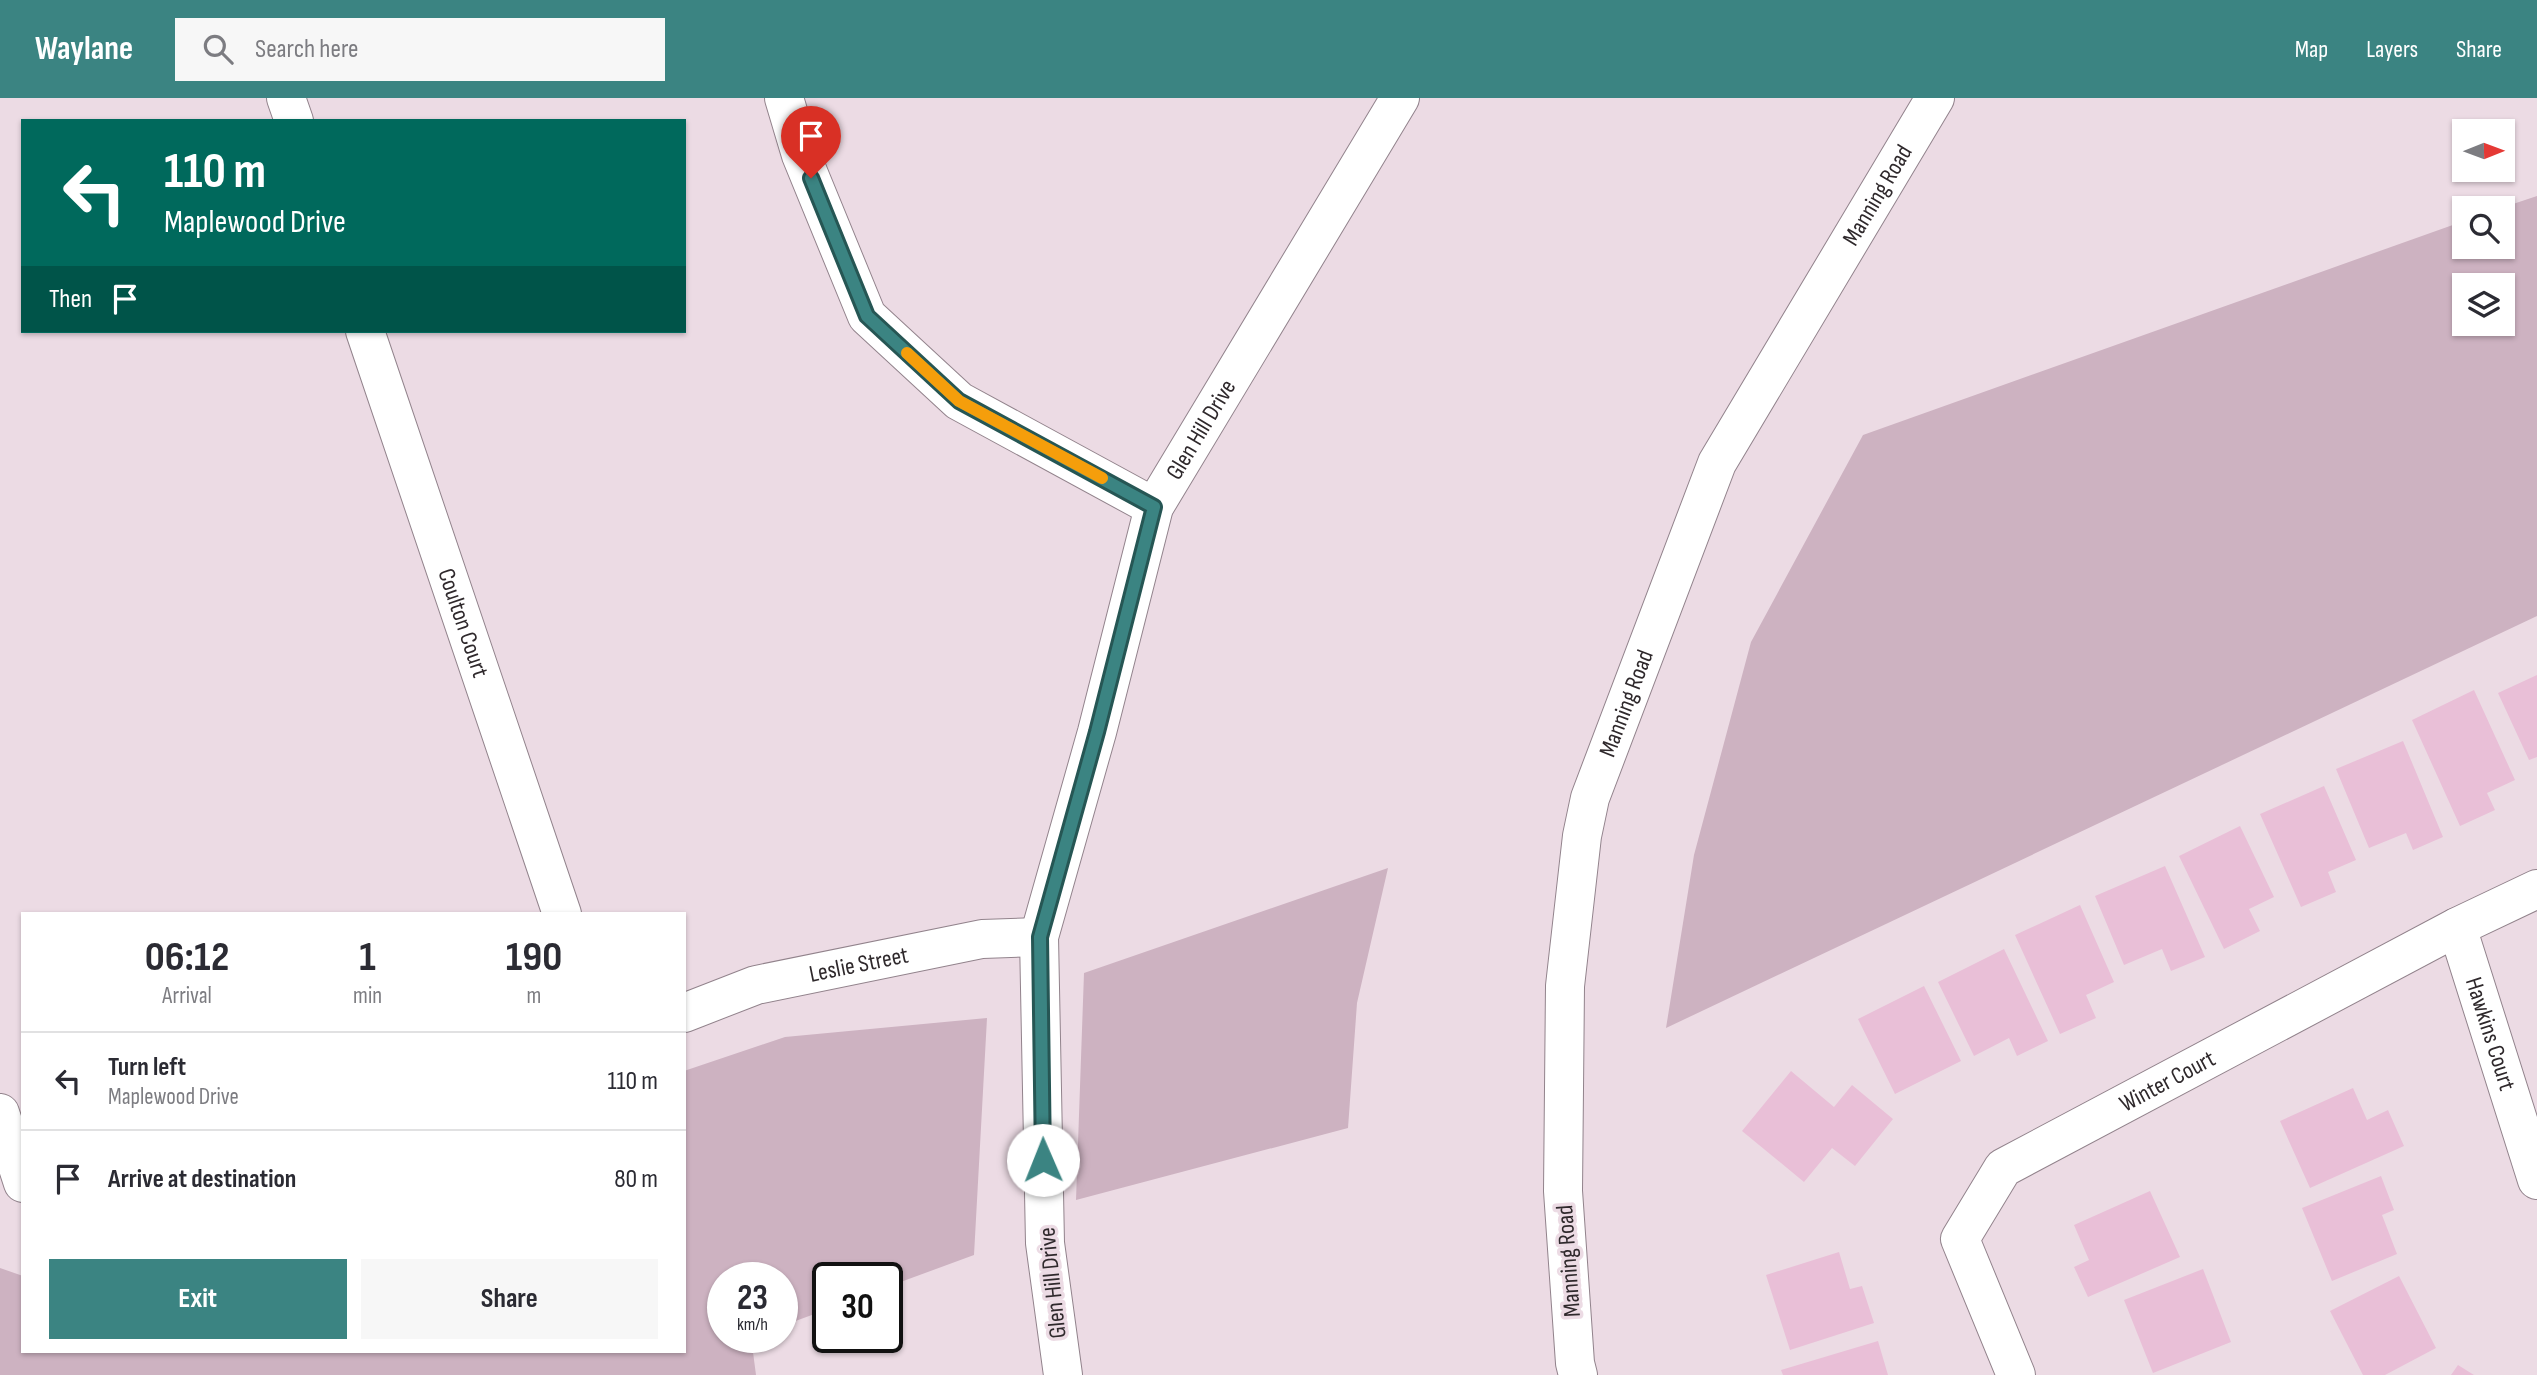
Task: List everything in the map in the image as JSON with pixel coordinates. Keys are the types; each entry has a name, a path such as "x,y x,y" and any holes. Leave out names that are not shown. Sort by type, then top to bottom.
{"street":[{"path":"286,98 293,119"},
{"path":"784,98 801,155 867,316 959,401 1154,507"},
{"name":"Glen Hill Drive","path":"1063,1375 1045,1243 1040,937 1097,732 1154,507 1400,98"},
{"name":"Manning Road","path":"1578,1375 1563,1191 1565,986 1582,836 1590,798 1717,463 1935,98"},
{"name":"Coulton Court","path":"366,333 561,912"},
{"name":"Winter Court","path":"2016,1375 1960,1239 2003,1167 2457,927 2537,889"},
{"name":"Hawkins Court","path":"2457,927 2537,1180"},
{"name":"Leslie Street","path":"686,1012 755,985 982,939 1040,937"},
{"path":"0,1113 21,1177"}],"shaded area":[{"path":"2537,196 2537,616 1666,1028 1694,855 1751,642 1863,435 2452,225 2452,259 2515,259 2515,203"},
{"path":"1388,868 1357,1003 1348,1128 1076,1200 1084,973"},
{"path":"987,1018 974,1255 903,1281 903,1262 812,1262 812,1315 798,1320 798,1262 707,1262 707,1353 753,1353 756,1375 0,1375 0,1268 21,1275 21,1353 686,1353 686,1070 785,1037"}],"building":[{"path":"2537,675 2537,757 2529,760 2498,693"},
{"path":"2474,690 2515,780 2487,793 2495,810 2460,826 2412,720"},
{"path":"2403,741 2443,837 2413,850 2406,833 2369,848 2336,769"},
{"path":"2324,786 2356,860 2328,872 2336,892 2301,907 2260,814"},
{"path":"2240,826 2274,897 2249,909 2260,931 2224,949 2179,856"},
{"path":"2165,866 2205,957 2171,971 2162,949 2124,965 2095,896"},
{"path":"2080,905 2114,982 2086,995 2096,1018 2060,1034 2015,935"},
{"path":"2004,949 2048,1041 2017,1056 2009,1038 1974,1056 1938,982"},
{"path":"1924,986 1961,1061 1895,1094 1858,1019"},
{"path":"1791,1071 1834,1107 1852,1085 1893,1119 1855,1166 1832,1148 1804,1182 1742,1131"},
{"path":"2353,1088 2367,1120 2388,1110 2404,1146 2310,1188 2280,1121"},
{"path":"2381,1176 2394,1210 2382,1215 2397,1254 2332,1281 2302,1208"},
{"path":"2150,1191 2180,1257 2088,1297 2074,1267 2089,1260 2074,1225"},
{"path":"1839,1252 1850,1289 1862,1286 1874,1323 1790,1350 1766,1275"},
{"path":"2203,1269 2231,1342 2153,1373 2124,1300"},
{"path":"2399,1276 2436,1348 2385,1375 2363,1375 2330,1311"},
{"path":"1878,1341 1888,1375 1783,1375 1781,1370"},
{"path":"2458,1365 2474,1375 2451,1375"}],"slow traffic":[{"path":"907,353 959,401 1102,478"}],"route":[{"path":"811,178 867,316 959,401 1154,507 1097,732 1040,937 1043,1160"}]}
